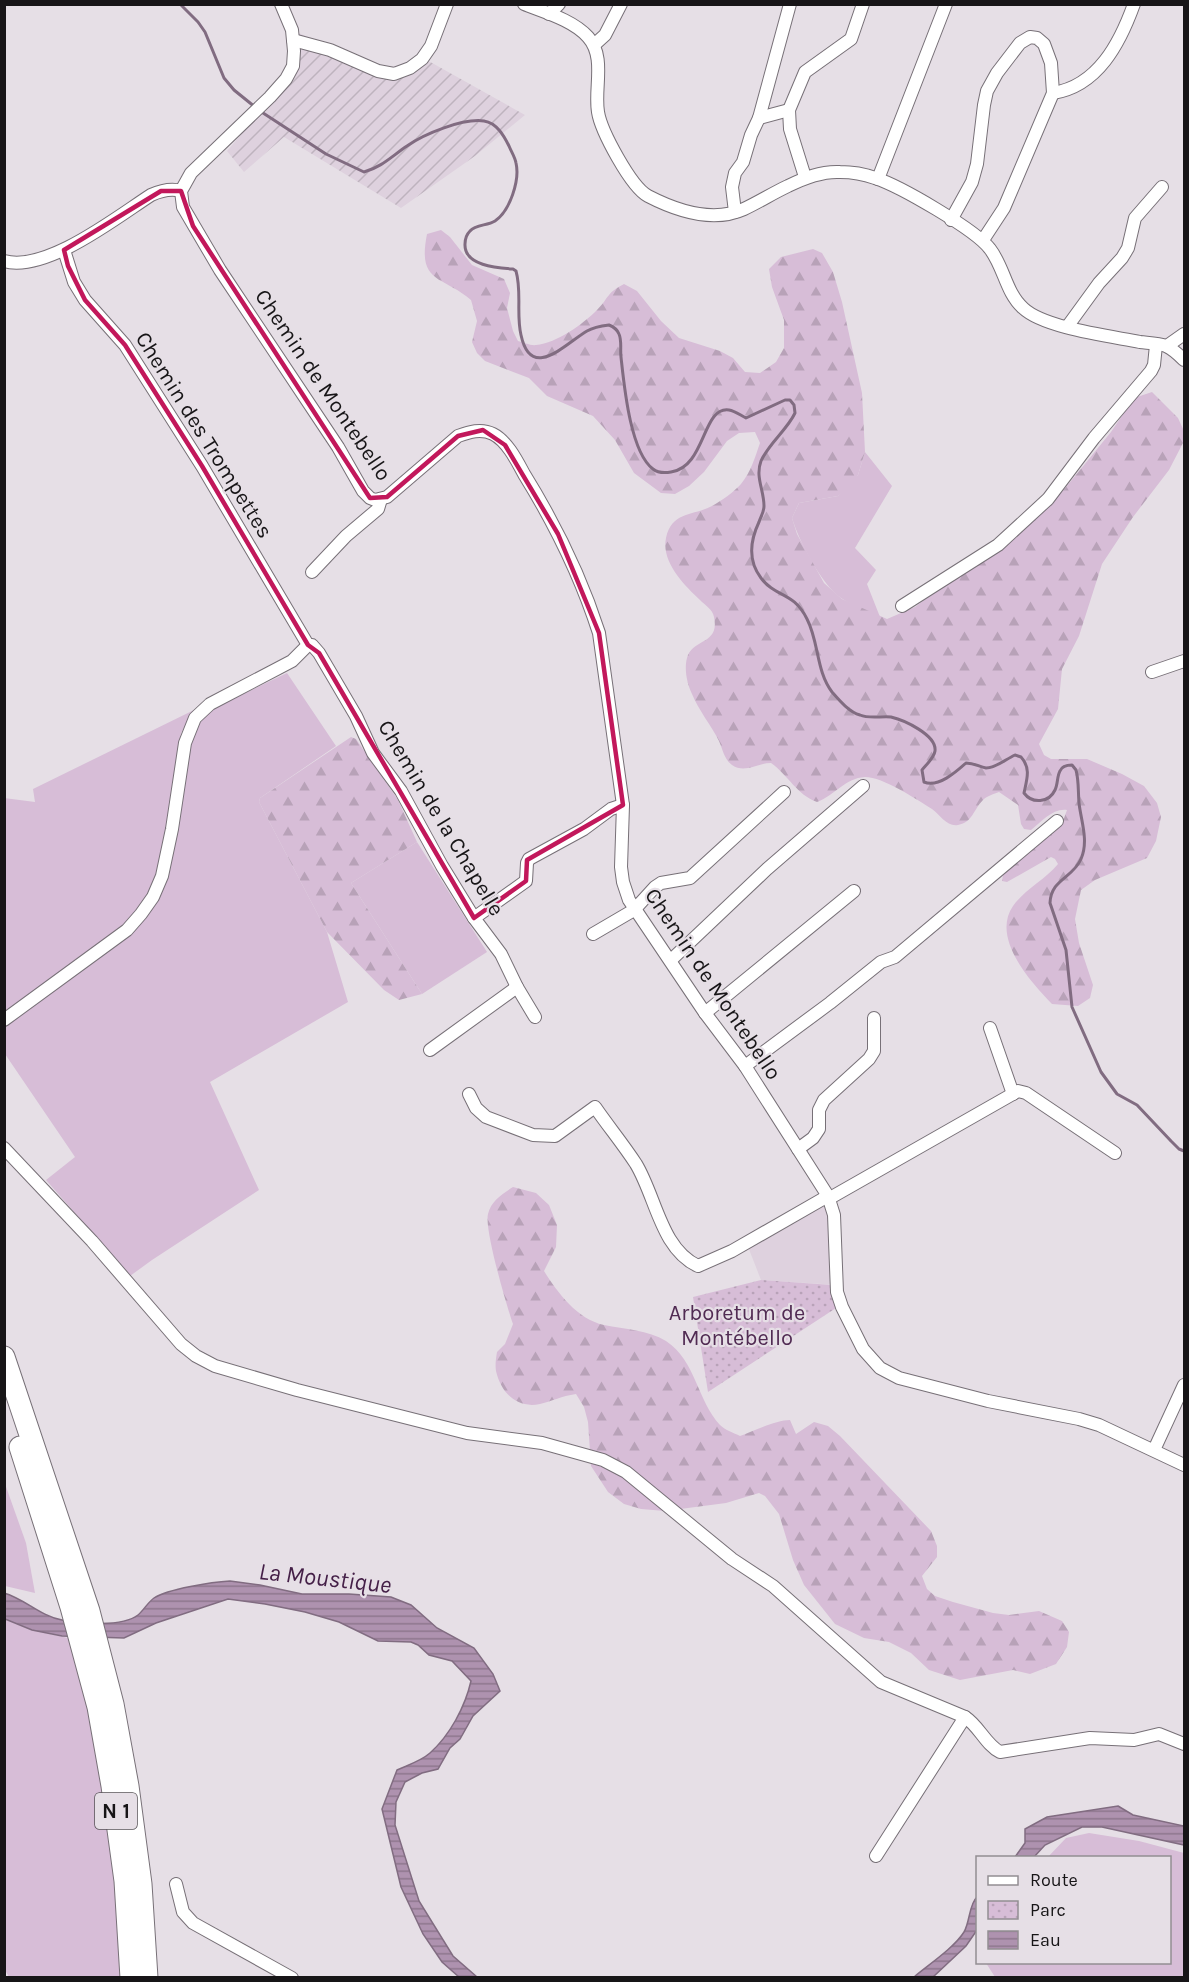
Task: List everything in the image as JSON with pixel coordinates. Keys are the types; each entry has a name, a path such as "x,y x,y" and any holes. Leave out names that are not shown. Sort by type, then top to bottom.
{"highway":[{"name":"N 1","path":"4,1357 90,1648 125,1881 132,1977"},
{"name":"N 1","path":"4,1401 80,1609"},
{"name":"N 1","path":"90,1648 113,1704 128,1786 141,1884 147,1977"}],"street":[{"path":"4,261 24,262 47,257 64,250 151,195 160,191 176,189 181,191 191,173 270,97 286,79 293,66 292,30 281,4"},
{"path":"293,40 330,50 378,71 394,74 410,68 422,59 431,46 447,4"},
{"path":"524,4 580,30 594,45 598,61 598,111 602,125 621,163 635,185 646,195 670,206 700,215 720,215 735,212 805,177 840,172 878,179 913,196 982,240 997,259 1011,294 1023,309 1045,321 1067,327 1162,346 1185,360"},
{"path":"549,14 559,4"},
{"path":"594,45 605,35 621,4"},
{"path":"735,212 732,187 735,173 743,162 759,118 790,4"},
{"path":"805,177 790,129 789,111 805,72 851,39 863,4"},
{"path":"878,179 946,4"},
{"path":"1053,93 1068,91 1093,74 1110,57 1125,29 1134,4"},
{"path":"951,220 972,182 977,164 987,91 1013,51 1026,39 1037,38 1044,44 1051,63 1053,93 1004,208 982,240"},
{"path":"759,118 789,111"},
{"path":"1067,327 1099,283 1122,258 1128,248 1136,218 1162,187"},
{"name":"Chemin de Montebello","path":"181,191 183,207 220,270 338,447 363,491 370,498 381,499 396,490 439,450 458,436 483,430 495,434 505,445 541,500 596,624 605,665 623,805 621,867 623,882 634,910 671,960 705,1013 745,1066 829,1197 834,1215 837,1292 843,1311 863,1349 880,1368 899,1378 988,1401 1099,1425 1185,1465"},
{"name":"Chemin des Trompettes","path":"64,250 74,282 85,300 125,345 202,466 308,645"},
{"path":"902,606 998,545 1048,499 1094,438 1151,371 1162,346 1185,334"},
{"path":"312,572 346,536 378,509 381,499"},
{"path":"4,1020 127,930 153,897 162,876 172,829 185,743 195,718 210,704 292,661 308,645"},
{"name":"Chemin de la Chapelle","path":"308,645 312,645 319,653 356,716 373,753 401,791 442,866 474,918 501,954 535,1017"},
{"path":"1152,672 1185,661"},
{"path":"671,960 767,869 863,786"},
{"path":"593,934 634,910 661,883 690,878 784,792"},
{"path":"474,918 526,881 527,863 530,859 580,831 611,808 623,805"},
{"path":"745,1066 831,1004 881,962 895,957 1058,821"},
{"path":"705,1013 854,891"},
{"path":"430,1050 517,987"},
{"path":"798,1149 813,1138 819,1129 819,1110 824,1100 869,1059 874,1051 874,1018"},
{"path":"990,1028 1013,1094"},
{"path":"469,1094 476,1108 486,1117 533,1135 555,1136 595,1107 636,1165 670,1241 682,1256 698,1266 732,1251 1018,1091 1026,1093 1115,1153"},
{"path":"4,1148 92,1241 182,1344 196,1356 215,1366 297,1390 467,1433 542,1443 603,1460 626,1472 732,1559 773,1586 881,1682 893,1689 966,1717 974,1723 995,1750 1005,1753 1090,1738 1134,1740 1159,1734 1185,1744"},
{"path":"1154,1450 1185,1385"},
{"path":"876,1856 966,1717"},
{"path":"176,1884 183,1912 193,1923 292,1977"}],"highlighted area":[{"path":"161,191 181,191 193,226 370,498 387,497 458,436 483,430 505,445 558,534 599,633 623,805 527,860 526,881 474,918 319,653 308,645 202,466 125,345 85,300 68,266 64,250"}],"shaded area":[{"path":"299,33 379,70 425,59 525,115 475,156 401,208 284,137 244,172 227,151 292,76 298,57"},
{"path":"827,1194 837,1285 761,1280 745,1239"}],"green space":[{"path":"441,230 450,237 472,265 504,279 510,293 507,308 518,341 536,345 561,337 585,321 611,293 624,284 637,291 661,321 679,338 720,351 733,358 745,372 760,373 776,362 784,348 784,320 772,287 769,269 781,257 813,249 822,253 833,272 842,302 862,393 865,452 858,475 851,486 838,496 799,503 792,518 797,534 824,583 842,599 887,619 915,607 1028,521 1062,492 1111,432 1134,398 1152,392 1178,418 1184,431 1184,441 1169,470 1133,517 1102,564 1079,636 1062,669 1058,709 1039,744 1044,755 1051,759 1087,759 1144,786 1157,803 1161,817 1156,841 1147,858 1095,880 1081,890 1075,919 1079,943 1093,985 1090,998 1078,1006 1052,1004 1024,971 1010,945 1007,932 1007,918 1013,906 1058,864 1051,857 1007,882 1002,881 1003,875 1063,821 1067,810 1052,813 1031,830 1024,829 1018,805 999,792 983,800 967,821 954,825 909,794 872,778 851,780 817,802 798,790 771,763 742,768 729,763 716,735 695,700 686,672 686,662 690,652 713,632 715,626 713,614 675,572 665,547 669,529 673,523 684,516 712,506 741,484 750,469 760,443 755,432 739,433 727,441 704,472 689,486 675,494 661,493 634,473 615,440 593,416 547,396 529,378 485,361 477,353 472,342 477,321 471,300 434,276 426,262 427,234"},
{"path":"865,452 892,486 855,548 876,570 867,584 880,617 850,603 833,591 812,561 792,518 799,503 838,496 858,475"},
{"path":"287,673 336,746 260,798 259,802 327,932 348,1002 210,1082 259,1190 130,1276 46,1180 75,1157 5,1054 4,798 35,802 33,789 194,710 181,733 166,832 175,837 194,730 208,711"},
{"path":"351,737 356,739 398,800 417,842 351,883 422,994 399,1000 384,990 327,932 259,802 260,798"},
{"path":"417,842 487,952 422,994 351,883"},
{"path":"513,1187 536,1193 549,1205 557,1225 556,1247 544,1271 569,1304 594,1322 644,1332 666,1341 684,1359 712,1415 720,1425 732,1433 740,1436 784,1420 790,1420 796,1434 814,1422 828,1426 931,1531 937,1546 937,1557 922,1576 927,1589 935,1596 993,1613 1009,1615 1039,1611 1062,1621 1069,1632 1067,1647 1056,1664 1030,1674 1013,1670 960,1680 929,1670 911,1653 889,1642 864,1638 835,1624 804,1585 793,1560 779,1514 765,1496 759,1493 726,1503 665,1511 641,1509 624,1504 608,1492 591,1466 588,1422 584,1407 576,1394 540,1404 524,1404 511,1398 498,1379 497,1352 505,1344 513,1324 489,1235 488,1214 494,1202"},
{"name":"Arboretum de Montébello","path":"761,1280 832,1285 836,1308 708,1392 693,1297"},
{"path":"4,1481 26,1543 35,1593 5,1586"},
{"path":"4,1619 32,1630 73,1639 91,1723 105,1807 122,1977 9,1977 5,1970"},
{"path":"1089,1833 1139,1841 1184,1853 1184,1977 995,1977 987,1964 1171,1964 1171,1856 1049,1856 1066,1838"}],"water":[{"path":"230,1581 302,1594 391,1597 411,1605 437,1628 474,1648 493,1674 500,1691 473,1716 460,1739 450,1748 438,1769 422,1773 405,1782 396,1802 395,1825 419,1901 453,1956 477,1977 459,1977 442,1962 423,1934 401,1887 382,1809 397,1770 419,1761 430,1753 444,1738 461,1710 471,1681 452,1661 429,1655 411,1642 378,1641 339,1622 305,1612 228,1599 156,1623 124,1638 62,1636 32,1630 5,1619 4,1593 54,1618 101,1624 131,1619 154,1598 169,1592 202,1584"},
{"path":"1118,1806 1133,1815 1184,1826 1184,1845 1102,1827 1082,1827 1045,1845 1035,1856 1016,1856 1025,1843 1025,1829 1047,1817"},
{"path":"976,1898 976,1931 966,1946 933,1977 914,1977 960,1938 966,1928"}],"waterway":[{"path":"180,4 205,32 224,78 234,90 255,107"},
{"path":"260,111 326,154 364,172 382,164 414,141 444,128 475,121 489,122 496,127 505,138 515,161 517,178 513,195 505,210 495,221 475,227 469,232 465,242 466,251 470,257 483,264 516,271 521,335 526,349 532,356 540,358 550,356 595,328 609,325 616,329 620,339 624,384 634,433 645,460 653,469 669,472 682,468 691,460 713,417 720,411 729,410 746,418 785,400 790,400 794,405 795,413 764,454 759,467 764,508 752,544 752,558 757,571 767,584 802,610 814,637 823,675 832,692 844,705 864,716 891,717 904,721 931,739 935,751 932,759 922,770 924,782 941,781 966,763 990,768 1015,755 1021,757 1026,765 1027,778 1024,793 1031,799 1045,800 1056,788 1062,768 1072,765 1076,770 1084,838 1083,852 1073,871 1054,889 1050,903 1066,950 1072,1007 1101,1072 1117,1094 1137,1105 1179,1149 1184,1151"}],"water label":[{"name":"La Moustique","path":"325,1578"}]}
